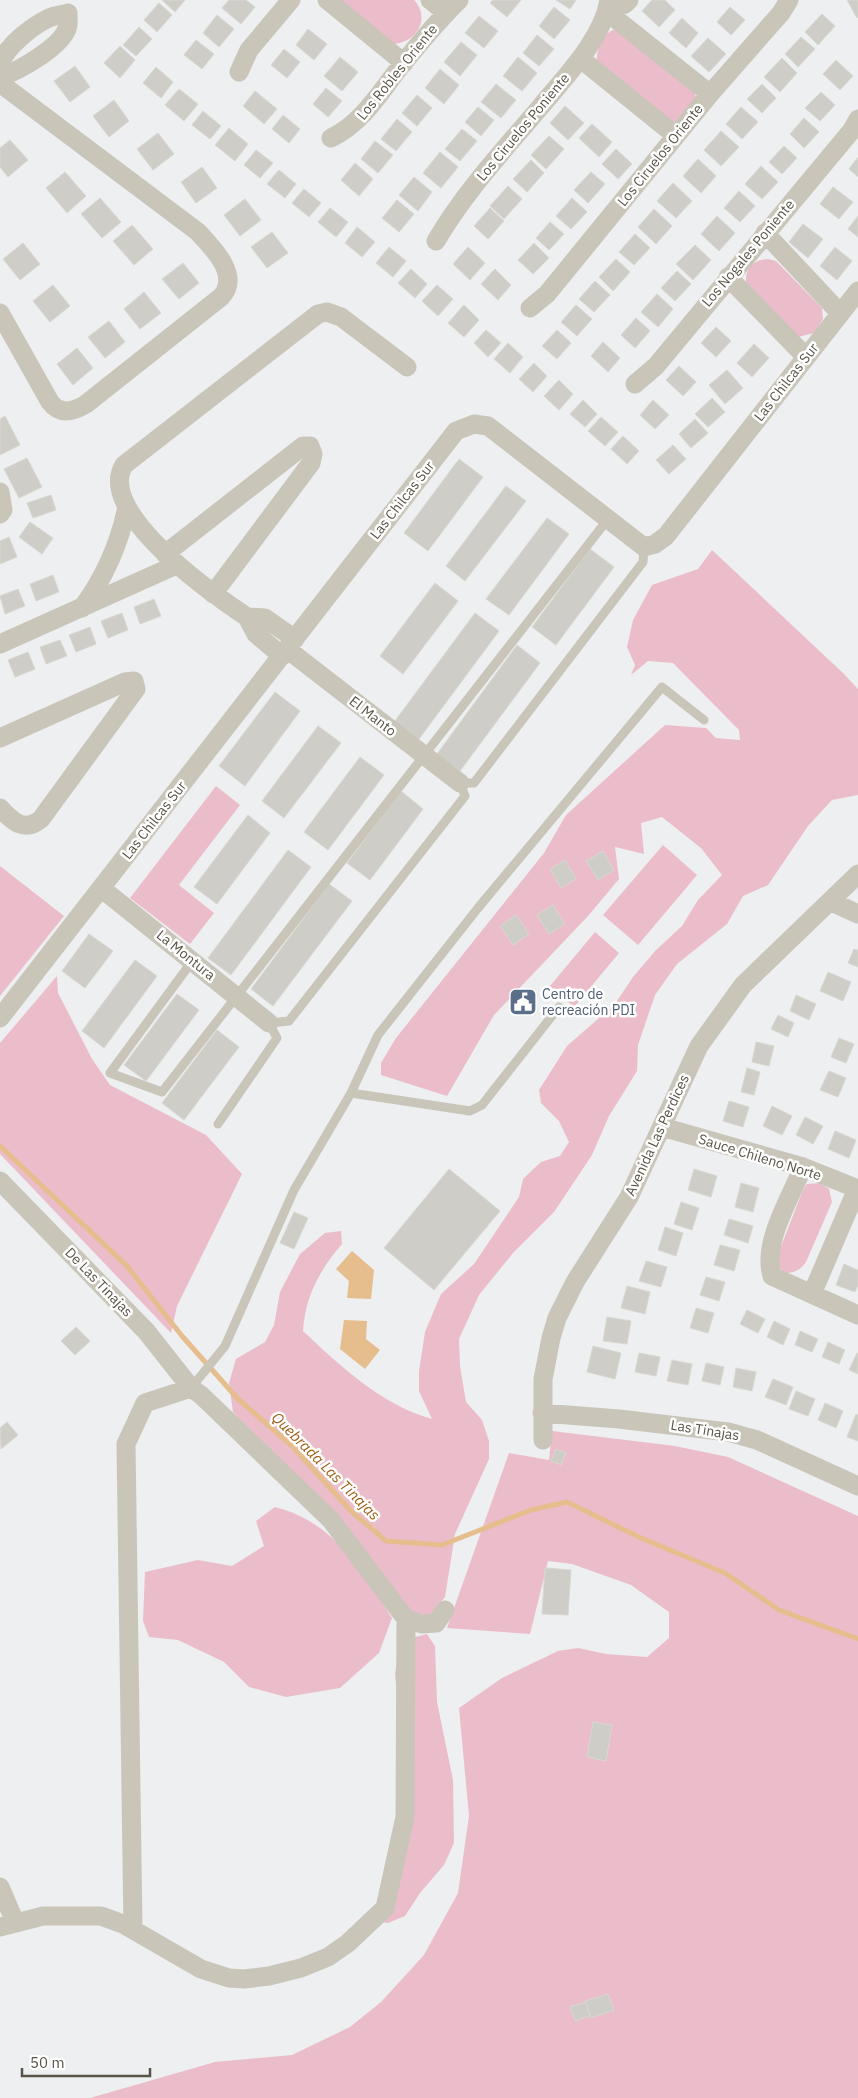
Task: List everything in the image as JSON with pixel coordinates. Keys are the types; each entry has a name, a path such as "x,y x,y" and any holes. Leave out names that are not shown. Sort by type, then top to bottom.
{"street":[{"path":"239,72 249,50 291,0"},
{"path":"326,0 404,63"},
{"path":"430,0 446,13"},
{"name":"Los Robles Oriente","path":"330,138 349,128 362,117 404,63 459,0"},
{"path":"608,6 625,4 629,0"},
{"name":"Los Ciruelos Oriente","path":"530,308 547,294 675,135 781,13 789,0"},
{"path":"608,6 710,94"},
{"name":"Los Ciruelos Poniente","path":"436,240 454,210 581,59 608,6"},
{"path":"0,62 10,47 42,22 74,7"},
{"path":"0,77 20,69 59,40 68,27 74,7"},
{"path":"581,59 675,135"},
{"path":"0,83 198,232 221,260 228,279 224,294 221,297 86,404 68,412 57,409 50,402 0,314"},
{"name":"Los Nogales Poniente","path":"635,384 656,366 852,130 858,119"},
{"path":"765,233 840,312"},
{"path":"728,277 806,357"},
{"name":"Las Chilcas Sur","path":"0,1018 451,436 467,425 488,426 644,547 655,544 666,536 858,291"},
{"path":"0,644 82,608 170,560 303,446 310,446 313,454 311,463 213,594 170,560 127,507 119,478 124,465 318,314 327,312 341,317 407,367"},
{"path":"82,608 104,575 113,556 127,507"},
{"name":"El Manto","path":"213,594 247,617 265,618 288,648 460,783"},
{"path":"0,738 125,682 134,681 136,689 41,819 31,825 20,826 14,823 0,808"},
{"name":"Avenida Las Perdices","path":"543,1440 542,1414 546,1358 557,1318 575,1282 629,1197 691,1060 727,1005 761,966 832,902 858,874"},
{"name":"La Montura","path":"101,888 269,1023"},
{"path":"832,902 858,914"},
{"name":"Sauce Chileno Norte","path":"662,1127 803,1167 857,1189"},
{"path":"803,1167 771,1243 768,1262 772,1276 858,1314"},
{"name":"De Las Tinajas","path":"0,1180 146,1331 191,1388 245,1436 331,1520 406,1619"},
{"path":"812,1294 857,1189"},
{"path":"133,1929 126,1444 145,1402 191,1388"},
{"name":"Las Tinajas","path":"542,1414 619,1419 735,1433 757,1440 858,1486"},
{"path":"0,1887 7,1924 43,1916 90,1915 112,1919 133,1929 201,1969 229,1978 257,1978 301,1968 328,1957 348,1943 384,1908 405,1817 406,1619 422,1624 436,1623 446,1610"}],"lane":[{"path":"192,960 110,1073 162,1092 608,519"},
{"path":"218,1124 277,1038 269,1023 289,1021 465,796 460,783 474,783 643,562 644,547"},
{"path":"191,1388 216,1357 235,1327 294,1190 351,1093 378,1035 478,908 662,687 704,720"},
{"path":"351,1093 470,1111 482,1105 559,1007"}],"shaded area":[{"path":"340,0 414,0 421,14 419,28 409,39 394,44"},
{"path":"617,29 694,92 696,98 677,126 597,62 601,41 612,30"},
{"path":"763,259 776,261 822,308 823,319 814,333 798,337 746,282 747,273 751,266"},
{"path":"712,550 858,689 858,795 832,800 808,826 768,885 743,896 727,924 677,964 655,995 638,1045 637,1071 609,1116 592,1155 554,1212 513,1253 479,1295 459,1339 460,1366 466,1402 482,1420 489,1441 489,1459 455,1534 445,1597 430,1615 409,1615 233,1412 229,1383 236,1359 265,1342 274,1325 280,1292 300,1254 325,1233 341,1231 342,1244 327,1263 310,1295 303,1331 347,1371 379,1394 414,1413 432,1419 419,1391 419,1371 425,1332 441,1294 474,1264 519,1197 523,1179 541,1162 560,1156 569,1142 559,1121 541,1103 539,1090 567,1046 615,1004 633,977 656,950 682,926 698,900 722,875 701,848 662,817 641,823 644,854 615,847 619,879 588,916 494,1015 447,1096 381,1075 381,1063 396,1038 544,853 566,815 665,725 706,728 716,738 740,740 739,730 673,663 648,661 631,675 635,665 627,647 633,620 652,585 698,569"},
{"path":"216,786 240,805 179,885 214,913 190,944 130,898"},
{"path":"663,845 697,875 638,945 603,915"},
{"path":"0,866 64,916 0,996"},
{"path":"595,932 619,953 574,1007 550,986"},
{"path":"57,976 58,993 92,1059 110,1085 206,1135 242,1174 177,1306 171,1333 0,1154 0,1043"},
{"path":"820,1183 829,1189 832,1202 806,1262 797,1270 785,1273 777,1266 780,1249 803,1190 807,1184"},
{"path":"352,1251 374,1270 371,1299 347,1298 349,1281 336,1269"},
{"path":"344,1320 367,1321 366,1339 380,1350 365,1369 340,1349"},
{"path":"552,1431 675,1446 728,1457 858,1516 858,2098 90,2098 215,2062 292,2055 350,2027 381,2002 424,1955 458,1893 469,1816 459,1708 502,1678 558,1651 578,1648 606,1654 647,1657 669,1638 669,1612 631,1585 572,1564 548,1561 530,1634 447,1628 509,1453 549,1460"},
{"path":"275,1507 296,1514 330,1536 357,1566 392,1618 379,1653 340,1688 286,1697 249,1687 224,1662 178,1640 149,1637 143,1621 145,1572 198,1560 232,1566 264,1546 256,1521"},
{"path":"427,1634 435,1646 437,1702 453,1780 454,1843 444,1865 420,1893 405,1916 388,1923 376,1921 397,1861 400,1728 395,1674 400,1641"}],"building":[{"path":"162,0 185,0 175,12"},
{"path":"229,0 246,0 255,7 241,24 222,8"},
{"path":"493,0 521,0 507,17 490,3"},
{"path":"556,0 576,0 570,9"},
{"path":"652,0 665,0 675,10 659,27 642,11"},
{"path":"847,0 858,0 857,18"},
{"path":"159,3 172,15 157,32 144,20"},
{"path":"554,7 570,20 554,39 539,26"},
{"path":"730,7 745,20 731,35 717,22"},
{"path":"822,14 835,26 818,45 805,32"},
{"path":"217,15 234,29 219,47 203,33"},
{"path":"479,16 498,31 484,48 465,33"},
{"path":"682,18 698,33 686,48 669,33"},
{"path":"139,27 152,39 136,56 123,45"},
{"path":"308,29 327,44 314,60 296,45"},
{"path":"537,35 554,49 539,66 523,53"},
{"path":"801,37 815,49 798,67 785,54"},
{"path":"708,38 726,54 709,72 691,56"},
{"path":"196,40 214,54 202,69 184,55"},
{"path":"461,42 477,55 460,76 444,62"},
{"path":"120,46 135,60 120,78 104,63"},
{"path":"284,49 300,62 287,78 271,65"},
{"path":"340,57 358,72 342,91 324,76"},
{"path":"518,57 537,73 522,91 503,76"},
{"path":"782,58 797,73 780,92 764,77"},
{"path":"836,60 853,76 840,90 823,74"},
{"path":"75,66 90,87 70,102 54,81"},
{"path":"156,67 173,82 161,98 143,83"},
{"path":"440,69 459,85 444,104 425,88"},
{"path":"496,84 516,100 501,118 481,102"},
{"path":"762,84 776,98 762,113 747,99"},
{"path":"326,88 342,101 328,117 313,104"},
{"path":"179,89 198,104 184,121 165,105"},
{"path":"255,91 277,109 264,124 243,106"},
{"path":"821,92 835,105 820,121 805,108"},
{"path":"417,95 432,108 417,126 402,113"},
{"path":"114,100 129,121 109,137 93,116"},
{"path":"565,106 584,123 568,140 550,123"},
{"path":"478,107 494,120 481,136 465,122"},
{"path":"741,107 758,122 742,139 726,124"},
{"path":"203,111 221,126 210,139 192,125"},
{"path":"283,115 300,129 289,143 272,129"},
{"path":"804,118 819,132 804,148 790,134"},
{"path":"397,119 412,132 396,151 381,139"},
{"path":"592,124 612,142 599,157 579,138"},
{"path":"229,128 248,144 235,161 215,145"},
{"path":"462,129 477,141 460,161 445,149"},
{"path":"721,131 739,147 721,166 704,150"},
{"path":"158,133 174,154 153,170 137,149"},
{"path":"549,136 564,149 546,169 531,155"},
{"path":"10,140 28,160 8,177 0,167 0,148"},
{"path":"375,141 393,155 378,173 361,159"},
{"path":"784,146 797,158 782,174 769,162"},
{"path":"616,149 632,164 618,179 602,164"},
{"path":"256,150 273,163 260,178 244,165"},
{"path":"440,152 458,167 441,188 423,173"},
{"path":"858,157 858,177 849,169"},
{"path":"698,159 716,176 701,193 683,176"},
{"path":"531,160 544,173 527,192 513,179"},
{"path":"355,163 373,179 359,196 341,180"},
{"path":"761,166 778,182 762,199 745,184"},
{"path":"202,167 217,188 196,203 181,182"},
{"path":"279,170 296,184 285,198 267,184"},
{"path":"65,172 86,196 67,213 46,188"},
{"path":"591,172 605,184 588,203 574,190"},
{"path":"414,177 432,192 418,211 399,195"},
{"path":"673,183 692,201 676,218 657,201"},
{"path":"508,186 522,199 504,219 490,206"},
{"path":"833,187 853,202 839,219 820,204"},
{"path":"304,189 321,203 309,217 292,203"},
{"path":"739,191 755,206 740,222 724,208"},
{"path":"100,198 121,222 102,238 81,214"},
{"path":"572,198 587,212 571,229 556,216"},
{"path":"245,199 261,220 240,236 224,215"},
{"path":"397,200 414,214 399,232 382,218"},
{"path":"330,208 348,222 336,237 318,222"},
{"path":"490,208 504,221 488,239 474,226"},
{"path":"654,209 672,226 656,244 638,227"},
{"path":"717,216 735,233 719,251 701,234"},
{"path":"858,216 858,237 848,229"},
{"path":"550,222 564,234 549,250 536,238"},
{"path":"803,224 823,239 808,258 789,242"},
{"path":"132,225 153,249 134,265 113,241"},
{"path":"357,227 375,242 362,257 345,243"},
{"path":"272,232 288,253 267,268 251,247"},
{"path":"635,234 650,248 634,265 619,252"},
{"path":"23,243 40,264 20,280 3,259"},
{"path":"534,243 549,258 533,274 518,260"},
{"path":"695,245 711,260 693,280 676,264"},
{"path":"389,247 406,261 393,277 376,263"},
{"path":"468,247 485,263 470,280 453,264"},
{"path":"835,247 852,261 837,280 820,266"},
{"path":"616,259 630,272 613,291 599,277"},
{"path":"183,263 199,283 179,299 162,279"},
{"path":"411,269 427,284 415,298 398,283"},
{"path":"495,269 511,285 498,300 481,284"},
{"path":"677,271 691,284 675,301 661,288"},
{"path":"595,281 610,295 594,312 579,299"},
{"path":"53,285 70,306 50,322 33,301"},
{"path":"437,285 453,299 438,316 422,301"},
{"path":"144,292 161,313 140,329 124,309"},
{"path":"657,294 673,309 658,327 641,312"},
{"path":"464,305 479,320 464,337 448,323"},
{"path":"576,305 592,319 577,336 561,322"},
{"path":"636,318 650,331 635,348 621,335"},
{"path":"109,321 125,342 105,358 88,337"},
{"path":"716,327 731,341 716,357 701,343"},
{"path":"486,330 501,343 488,357 474,343"},
{"path":"557,330 571,343 557,359 542,346"},
{"path":"603,342 620,358 608,372 591,356"},
{"path":"508,343 523,357 510,373 494,359"},
{"path":"754,344 769,358 752,377 737,363"},
{"path":"77,348 93,368 73,385 57,364"},
{"path":"534,363 547,376 533,392 519,379"},
{"path":"679,366 696,382 683,396 666,380"},
{"path":"727,370 743,388 725,404 709,385"},
{"path":"559,380 573,394 559,410 544,396"},
{"path":"712,398 725,412 708,427 695,414"},
{"path":"583,400 597,414 585,427 570,414"},
{"path":"653,400 669,415 655,429 640,415"},
{"path":"5,416 20,445 0,455 0,419"},
{"path":"601,417 618,432 605,446 588,431"},
{"path":"695,419 708,433 691,448 679,434"},
{"path":"623,436 639,451 627,464 611,449"},
{"path":"673,445 686,459 669,474 656,460"},
{"path":"27,458 42,487 19,498 4,469"},
{"path":"459,459 483,477 428,551 404,533"},
{"path":"506,486 526,501 465,581 446,566"},
{"path":"51,495 56,510 33,518 27,503"},
{"path":"547,518 569,534 509,615 486,599"},
{"path":"30,522 53,538 42,554 19,537"},
{"path":"9,537 17,557 0,564 0,541"},
{"path":"590,549 614,567 556,645 532,627"},
{"path":"53,575 59,592 36,601 30,584"},
{"path":"435,583 458,601 403,674 380,656"},
{"path":"18,589 25,606 5,614 0,596"},
{"path":"154,599 161,616 140,624 134,607"},
{"path":"122,613 128,630 108,638 101,621"},
{"path":"475,613 499,631 416,743 392,725"},
{"path":"90,627 96,644 76,652 69,635"},
{"path":"60,640 67,656 46,664 40,647"},
{"path":"517,645 540,663 460,771 437,754"},
{"path":"28,652 35,669 15,677 8,660"},
{"path":"275,692 300,711 245,786 219,766"},
{"path":"318,726 341,743 284,818 262,801"},
{"path":"360,757 384,775 328,850 304,832"},
{"path":"401,791 423,809 370,880 347,863"},
{"path":"248,815 270,833 217,904 194,887"},
{"path":"288,850 311,867 231,975 208,958"},
{"path":"603,851 614,870 598,880 586,861"},
{"path":"565,860 576,879 561,888 550,869"},
{"path":"329,884 352,901 273,1006 251,989"},
{"path":"553,905 565,924 549,934 537,915"},
{"path":"516,915 529,934 513,945 500,926"},
{"path":"89,934 113,951 85,988 62,971"},
{"path":"854,949 858,950 858,967 848,963"},
{"path":"135,960 157,976 104,1048 82,1031"},
{"path":"828,972 851,982 843,1001 820,991"},
{"path":"177,994 199,1010 146,1081 124,1065"},
{"path":"796,995 816,1004 809,1020 790,1011"},
{"path":"778,1015 794,1023 788,1037 771,1029"},
{"path":"217,1030 239,1047 184,1120 162,1103"},
{"path":"839,1038 854,1044 846,1063 831,1057"},
{"path":"756,1042 774,1046 769,1066 752,1062"},
{"path":"747,1068 760,1072 754,1095 741,1092"},
{"path":"829,1071 846,1078 838,1097 820,1090"},
{"path":"729,1101 749,1107 743,1127 723,1121"},
{"path":"772,1106 792,1116 782,1135 763,1126"},
{"path":"805,1117 823,1126 813,1144 796,1135"},
{"path":"835,1131 856,1140 849,1158 828,1149"},
{"path":"449,1169 500,1211 434,1290 384,1248"},
{"path":"694,1169 717,1176 711,1197 688,1190"},
{"path":"741,1183 759,1188 753,1212 735,1207"},
{"path":"681,1202 699,1208 692,1230 674,1224"},
{"path":"294,1212 308,1218 294,1249 280,1243"},
{"path":"729,1219 753,1226 748,1243 724,1235"},
{"path":"665,1227 683,1233 676,1256 658,1250"},
{"path":"720,1245 740,1250 734,1271 714,1265"},
{"path":"646,1261 667,1267 661,1287 639,1281"},
{"path":"844,1264 858,1270 858,1285 855,1292 836,1285"},
{"path":"706,1277 725,1282 719,1301 700,1295"},
{"path":"627,1286 650,1292 645,1314 621,1308"},
{"path":"696,1308 714,1313 708,1333 690,1328"},
{"path":"747,1310 765,1319 758,1333 740,1324"},
{"path":"607,1317 631,1321 627,1344 603,1341"},
{"path":"774,1321 790,1329 783,1345 767,1337"},
{"path":"76,1327 90,1341 75,1355 61,1341"},
{"path":"800,1331 818,1339 812,1352 795,1345"},
{"path":"828,1342 845,1350 839,1364 822,1357"},
{"path":"593,1346 621,1353 615,1379 587,1372"},
{"path":"639,1353 660,1357 656,1376 635,1372"},
{"path":"858,1353 858,1374 849,1370"},
{"path":"672,1360 692,1364 688,1385 667,1381"},
{"path":"706,1363 724,1367 720,1385 702,1381"},
{"path":"736,1368 756,1372 752,1391 733,1387"},
{"path":"773,1379 793,1387 786,1405 765,1397"},
{"path":"796,1391 815,1399 808,1416 789,1409"},
{"path":"825,1403 843,1411 836,1428 818,1420"},
{"path":"856,1414 858,1415 858,1441 847,1437"},
{"path":"7,1422 18,1435 1,1449 0,1428"},
{"path":"556,1449 566,1453 561,1465 551,1461"},
{"path":"545,1568 571,1570 568,1615 542,1614"},
{"path":"593,1722 612,1725 606,1761 587,1757"},
{"path":"608,1994 614,2010 591,2018 585,2001"},
{"path":"586,2002 590,2016 575,2021 570,2007"}],"waterway":[{"name":"Quebrada Las Tinajas","path":"0,1146 127,1266 182,1336 238,1399 291,1445 351,1511 386,1541 442,1545 531,1510 567,1502 641,1538 725,1573 779,1610 858,1639"}],"place":[{"name":"Centro de recreación PDI","path":"523,1002"}]}
